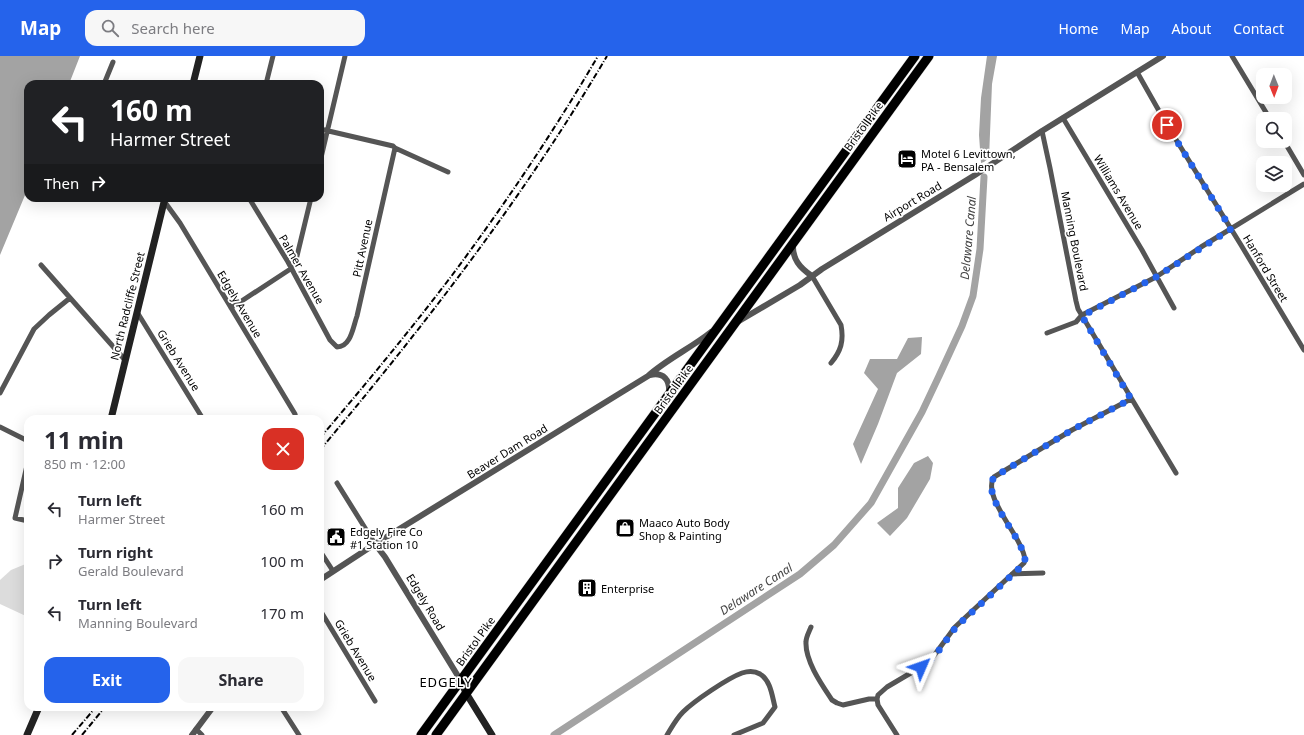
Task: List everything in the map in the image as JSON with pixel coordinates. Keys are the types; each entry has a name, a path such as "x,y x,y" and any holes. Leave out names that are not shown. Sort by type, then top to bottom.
{"highway":[{"name":"Bristol Pike","path":"422,735 915,56"},
{"name":"Bristol Pike","path":"436,735 929,56"}],"main road":[{"path":"194,80 200,56"},
{"name":"North Radcliffe Street","path":"112,415 164,202"},
{"name":"Edgely Road","path":"461,681 466,693 492,735"},
{"path":"27,735 37,711"}],"street":[{"path":"267,80 273,56"},
{"path":"324,146 345,56"},
{"name":"Airport Road","path":"733,326 746,316 800,285 822,269 975,175 1042,131 1163,56"},
{"path":"1232,56 1266,112"},
{"path":"106,80 114,62"},
{"name":"Hanford Street","path":"1137,72 1167,125 1304,350"},
{"name":"Williams Avenue","path":"1063,118 1142,250 1174,308"},
{"path":"324,130 393,146 448,172"},
{"name":"Manning Boulevard","path":"1042,131 1076,301 1082,316 1176,473"},
{"name":"Pitt Avenue","path":"340,348 348,342 357,316 395,148"},
{"path":"1288,148 1304,175"},
{"path":"1047,333 1076,322 1082,316 1156,277 1304,184"},
{"name":"Edgely Avenue","path":"167,202 295,415"},
{"name":"Palmer Avenue","path":"251,202 292,268 330,340 334,346 340,348"},
{"path":"231,308 292,268 296,260 310,202"},
{"path":"793,243 793,253 796,260 802,268 812,276 841,325 843,333 842,347 831,364"},
{"path":"41,265 126,360"},
{"path":"0,393 34,329 70,298"},
{"name":"Grieb Avenue","path":"137,312 201,415"},
{"name":"Beaver Dam Road","path":"324,577 375,544 648,376 663,363 700,340 718,326"},
{"path":"648,376 657,374 664,376 668,382 669,394"},
{"path":"897,735 878,705 877,699 881,691 907,676 934,657 956,627 1024,564 1025,558 1018,540 996,501 991,482 994,477 1072,430 1131,399"},
{"path":"0,427 24,439"},
{"path":"24,479 15,518 24,520"},
{"name":"Edgely Road","path":"337,483 375,544 385,557 461,681"},
{"path":"324,556 333,571"},
{"path":"1012,574 1043,573"},
{"name":"Grieb Avenue","path":"324,617 375,701"},
{"path":"811,627 806,638 807,654 814,670 832,700 843,705 869,699 877,699"},
{"path":"667,735 679,717 701,697 737,675 749,672 756,673 765,678 771,688 775,707 764,723 734,735"},
{"path":"192,735 210,711"},
{"path":"284,711 299,735"},
{"path":"196,729 202,735"}],"shaded area":[{"path":"0,56 80,56 71,80 24,80 24,198 0,255"},
{"path":"987,56 997,56 992,84 989,158 981,163 979,135 981,98"},
{"path":"922,337 921,354 897,373 861,464 853,444 878,389 864,373 870,359 897,359 908,338"},
{"path":"928,456 933,463 930,479 907,518 890,536 877,523 898,508 898,488 914,463"},
{"path":"24,565 24,615 0,604 0,580 11,570"}],"waterway":[{"name":"Delaware Canal","path":"554,735 800,574 834,545 871,503 922,412 962,326 973,296 980,249 984,177"}],"railway":[{"path":"324,433 402,339 470,251 545,141 598,56"},
{"path":"324,445 397,356 472,259 542,159 607,56"},
{"path":"72,735 93,711"},
{"path":"82,735 102,711"}],"place":[{"name":"Motel 6 Levittown, PA - Bensalem","path":"907,159"},
{"name":"Maaco Auto Body Shop & Painting","path":"625,528"},
{"name":"Edgely Fire Co #1 Station 10","path":"336,537"},
{"name":"Enterprise","path":"587,588"}],"district":[{"name":"EDGELY","path":"446,682"}],"route":[{"path":"921,667 934,657 949,634 1024,564 1025,558 1022,547 1004,517 993,494 991,482 994,477 1072,430 1131,399 1082,316 1156,277 1231,229 1167,125"}]}
